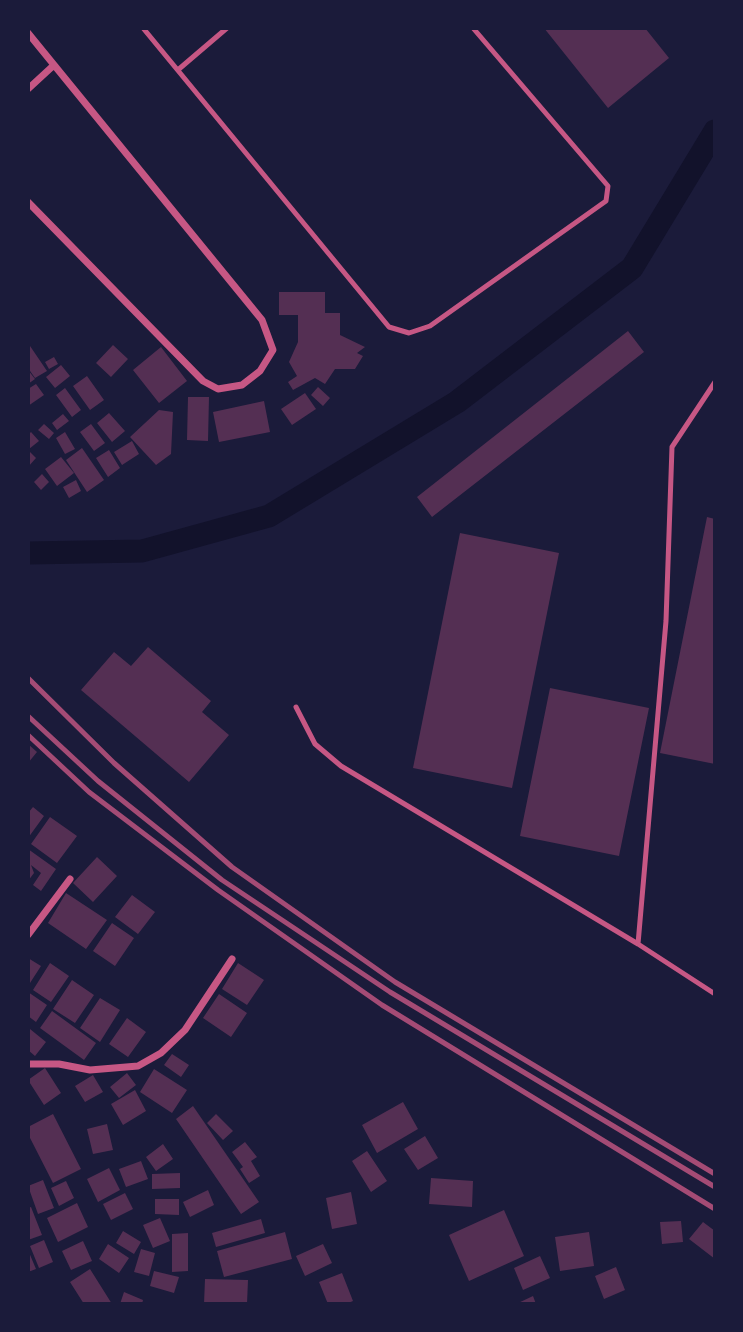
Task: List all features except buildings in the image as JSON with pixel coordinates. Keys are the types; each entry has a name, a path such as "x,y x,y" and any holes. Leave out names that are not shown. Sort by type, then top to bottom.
{"street":[{"path":"28,33 262,320 273,350 260,371 242,385 218,389 203,381 28,202"},
{"path":"28,89 54,65"},
{"path":"28,935 69,879"},
{"path":"28,1064 59,1064 90,1070 138,1066 161,1053 185,1030 232,959"}],"lane":[{"path":"143,28 389,327 409,333 430,326 606,201 608,187 473,28"},
{"path":"179,69 227,28"},
{"path":"638,944 666,621 672,447 715,382"},
{"path":"296,707 315,744 341,766 638,944 715,994"}],"waterway":[{"path":"28,553 142,551 269,516 457,402 632,268 715,131"}],"railway":[{"path":"28,678 114,763 232,867 395,982 715,1174"},
{"path":"28,716 98,781 222,880 390,992 715,1187"},
{"path":"28,735 89,792 218,890 382,1005 715,1209"}]}
